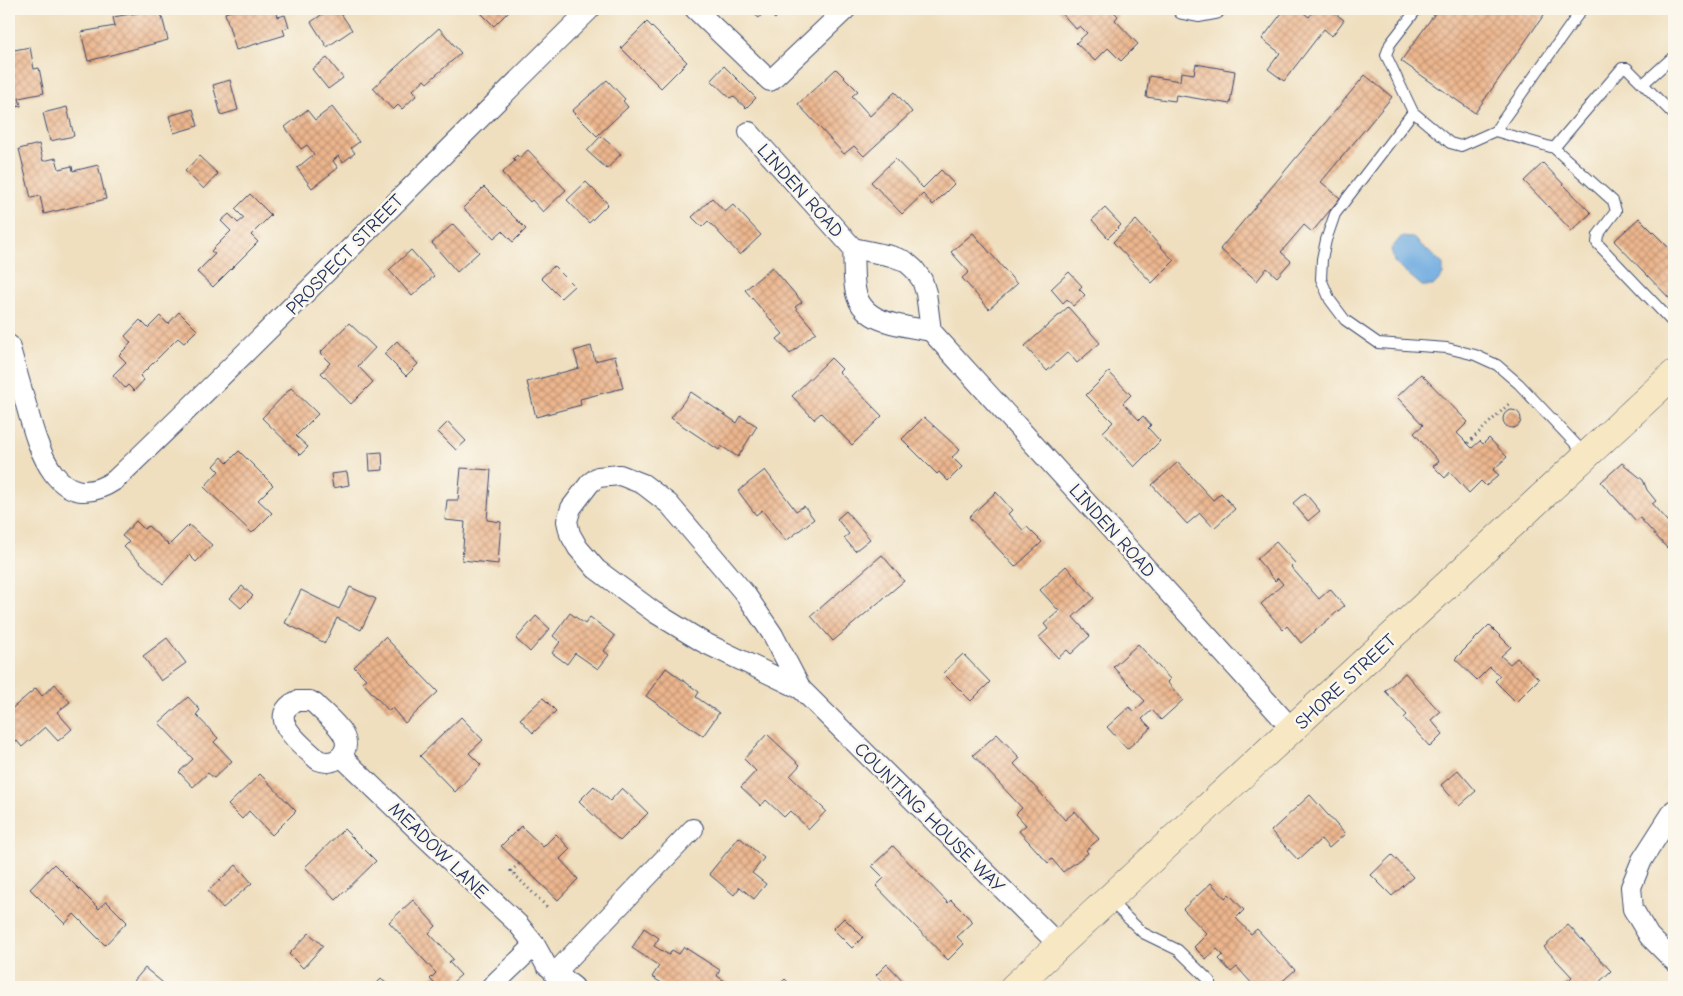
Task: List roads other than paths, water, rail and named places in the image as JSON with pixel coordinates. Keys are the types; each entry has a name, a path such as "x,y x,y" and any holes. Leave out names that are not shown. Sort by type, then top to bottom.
{"main road":[{"name":"SHORE STREET","path":"1014,987 1293,730 1674,374"}],"street":[{"name":"PROSPECT STREET","path":"9,345 38,449 52,474 72,488 93,490 105,487 115,480 226,375 442,154 590,9"},
{"path":"695,9 770,82 846,9"},
{"path":"1183,9 1199,12 1215,9"},
{"name":"LINDEN ROAD","path":"749,132 853,248 891,256 905,262 914,270 922,280 926,293 931,331 1293,730"},
{"name":"LINDEN ROAD","path":"853,248 855,289 864,307 881,322 931,331"},
{"name":"COUNTING HOUSE WAY","path":"801,689 703,642 654,612 596,569 578,548 570,534 567,521 571,508 590,483 598,477 620,475 643,484 669,504 746,595 773,635 801,689 1060,945"},
{"name":"MEADOW LANE","path":"342,756 518,924 535,945 546,965 554,974 574,987"},
{"path":"1674,810 1642,860 1631,887 1633,909 1649,936 1674,961"},
{"path":"554,974 693,829"},
{"path":"491,987 535,945"}],"lane":[{"path":"1417,9 1390,44 1386,55 1413,112 1450,143 1461,146 1495,131 1582,9"},
{"path":"1643,84 1674,56"},
{"path":"1554,148 1618,70 1627,68 1674,115"},
{"path":"1413,112 1335,214 1326,240 1321,279 1330,300 1345,320 1378,343 1447,348 1475,355 1497,366 1524,390 1587,456"},
{"path":"1495,131 1554,148 1614,200 1616,211 1598,235 1597,243 1674,324"},
{"path":"1109,900 1143,933 1178,950 1210,981 1210,987"}],"water":[{"path":"1401,237 1413,238 1443,264 1443,275 1433,286 1422,286 1394,262 1391,249"}]}
